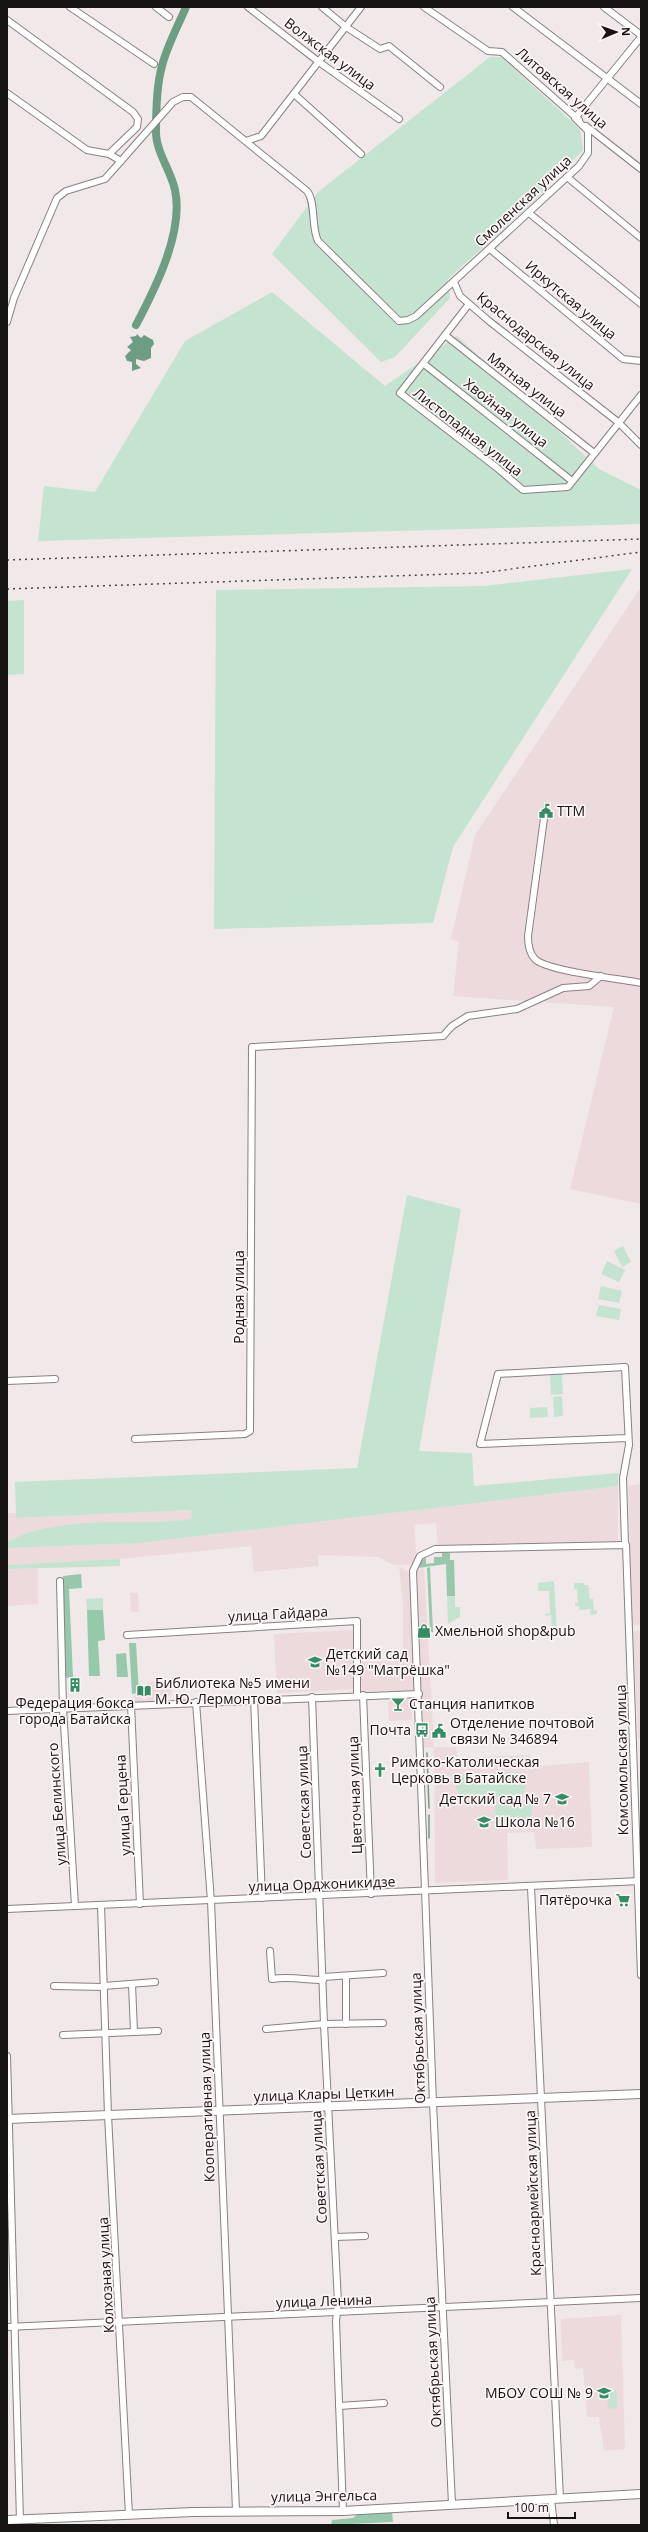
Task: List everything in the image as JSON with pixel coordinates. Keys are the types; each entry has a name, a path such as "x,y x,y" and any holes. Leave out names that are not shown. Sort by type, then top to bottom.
{"main road":[{"name":"улица Клары Цеткин","path":"8,2119 641,2094"},
{"name":"улица Энгельса","path":"7,2520 236,2510 344,2511 641,2494"}],"street":[{"path":"70,7 101,30 154,64"},
{"path":"156,7 169,17"},
{"name":"Волжская улица","path":"248,7 318,62 399,119"},
{"path":"322,7 346,27 380,49 389,46 440,87"},
{"path":"246,141 261,136 361,7"},
{"name":"Литовская улица","path":"424,7 488,51 502,52 575,118 641,169"},
{"path":"513,7 641,104"},
{"path":"575,118 608,79 641,36 604,7"},
{"path":"7,20 133,112 138,120 137,127 109,154"},
{"path":"7,93 87,150 109,154 121,161"},
{"path":"294,94 361,154"},
{"path":"7,322 14,298 57,198 66,191 105,179 173,102 183,97 191,97 310,194 314,232 318,241 399,320 408,320 416,316 454,282"},
{"name":"Смоленская улица","path":"454,282 579,166 588,153 588,131 575,118"},
{"path":"567,177 641,238"},
{"path":"529,212 641,304"},
{"name":"Иркутская улица","path":"490,249 622,359 641,360"},
{"name":"Краснодарская улица","path":"454,282 460,296 469,304 618,422 641,444"},
{"path":"424,364 469,304"},
{"name":"Мятная улица","path":"446,335 594,453"},
{"name":"Листопадная улица","path":"424,364 400,393 523,490 570,484"},
{"name":"Хвойная улица","path":"424,364 570,484"},
{"path":"570,484 641,395"},
{"path":"545,811 528,945 534,959 540,963 601,976 641,982"},
{"name":"Родная улица","path":"134,1439 245,1434 250,1431 252,1047 443,1036 452,1026 468,1016 517,1009 563,988 588,986 601,976"},
{"name":"Комсомольская улица","path":"628,1438 489,1445 480,1444 498,1374 625,1367 628,1438 623,1478 639,1881 641,1975"},
{"path":"7,1381 55,1380"},
{"name":"Октябрьская улица","path":"452,2504 432,2103 419,1694 413,1571 420,1556 435,1549 626,1545"},
{"name":"улица Белинского","path":"60,1581 63,1708 75,1906"},
{"name":"улица Гайдара","path":"127,1635 357,1622 360,1696"},
{"path":"7,1711 254,1699 419,1694"},
{"name":"Цветочная улица","path":"360,1696 371,1894"},
{"name":"Советская улица","path":"312,1697 344,2511"},
{"path":"254,1699 262,1898"},
{"name":"Кооперативная улица","path":"196,1702 211,1901 236,2510"},
{"name":"улица Герцена","path":"131,1705 140,1904"},
{"name":"улица Орджоникидзе","path":"7,1909 426,1892 639,1881"},
{"name":"Красноармейская улица","path":"531,1887 550,2304 555,2499 554,2525"},
{"name":"Колхозная улица","path":"101,1905 107,2033 108,2115 129,2515"},
{"path":"270,1951 272,1979 287,1976 296,1979 323,1979 383,1973"},
{"path":"346,1976 346,2024"},
{"path":"54,1986 104,1987 155,1982"},
{"path":"132,1984 134,2032"},
{"path":"266,2029 324,2024 383,2023"},
{"path":"63,2035 158,2031"},
{"path":"7,2056 20,2520"},
{"name":"Советская улица","path":"334,2237 365,2236"},
{"name":"улица Ленина","path":"7,2327 120,2321 550,2304 641,2298"},
{"path":"339,2406 384,2403"}],"shaded area":[{"path":"490,57 501,57 580,129 583,150 536,199 448,279 450,298 395,357 381,362 272,254 318,192"},
{"path":"272,292 385,386 457,336 599,469 641,490 641,524 38,541 44,486 95,492 185,341"},
{"path":"137,334 141,338 144,335 153,340 154,344 151,348 151,358 144,361 136,359 136,364 141,368 132,371 132,362 127,361 125,356 131,350 127,347 133,342 130,337 136,336"},
{"path":"632,569 453,847 433,923 214,929 216,590 484,586"},
{"path":"641,587 641,1204 570,1189 614,1007 453,996 459,942 451,939 475,835"},
{"path":"24,600 24,674 7,675 7,601"},
{"path":"407,1195 461,1209 419,1451 472,1453 474,1486 618,1473 618,1486 140,1543 7,1548 7,1542 28,1533 51,1527 74,1524 192,1519 191,1510 16,1518 15,1482 357,1468"},
{"path":"623,1246 631,1262 622,1267 614,1251"},
{"path":"607,1261 625,1270 619,1282 601,1274"},
{"path":"601,1286 622,1291 619,1303 598,1299"},
{"path":"599,1305 621,1309 619,1320 596,1316"},
{"path":"562,1374 563,1394 551,1395 550,1375"},
{"path":"562,1396 563,1416 554,1417 553,1397"},
{"path":"547,1407 548,1417 530,1418 530,1408"},
{"path":"641,1484 641,1625 632,1625 628,1486"},
{"path":"618,1486 618,1541 438,1545 436,1523 414,1525 417,1565 394,1565 378,1557 318,1555 318,1566 254,1572 251,1546 120,1559 7,1565 7,1548 140,1543"},
{"path":"192,1510 192,1520 61,1526 15,1538 7,1542 7,1513 15,1513 16,1518"},
{"path":"442,1553 450,1553 450,1560 454,1560 455,1596 447,1596 446,1564 418,1568 419,1563 426,1557 426,1564 434,1563 434,1557 442,1557"},
{"path":"120,1559 120,1566 7,1569 7,1565"},
{"path":"399,1566 411,1574 417,1690 360,1692 361,1662 403,1661 403,1603"},
{"path":"430,1567 433,1632 430,1632 427,1568"},
{"path":"38,1568 38,1604 7,1606 7,1569"},
{"path":"424,1569 434,1747 456,1747 458,1758 530,1755 532,1767 589,1762 592,1847 536,1849 534,1832 507,1833 508,1880 435,1883 434,1748 424,1747 417,1570"},
{"path":"81,1574 82,1588 69,1589 73,1677 66,1678 63,1576"},
{"path":"554,1581 557,1633 552,1634 551,1615 545,1616 545,1614 550,1613 549,1591 538,1591 538,1583"},
{"path":"574,1583 584,1583 584,1585 588,1585 590,1599 593,1599 594,1611 597,1610 597,1614 590,1615 591,1609 579,1610 579,1606 575,1606 575,1603 578,1603 577,1589 574,1589"},
{"path":"130,1593 138,1593 139,1612 131,1612"},
{"path":"447,1596 455,1596 455,1607 460,1607 460,1617 448,1624"},
{"path":"103,1598 103,1610 87,1610 86,1599"},
{"path":"87,1610 103,1610 105,1640 98,1641 100,1676 89,1676"},
{"name":"Детский сад №149 \"Матрёшка\"","path":"353,1630 356,1689 277,1693 274,1634"},
{"path":"639,1630 641,1637 641,1738 638,1738 633,1632"},
{"path":"129,1643 136,1643 139,1693 132,1694"},
{"path":"126,1653 128,1677 117,1677 116,1654"},
{"path":"172,1681 172,1695 155,1696 155,1702 134,1704 134,1695 150,1694 149,1682"},
{"path":"412,1699 412,1720 389,1721 388,1701"},
{"path":"514,1721 515,1727 475,1729 475,1723"},
{"path":"517,1772 526,1777 525,1792 518,1796 465,1798 457,1789 457,1781 465,1774"},
{"path":"531,1803 532,1824 496,1826 495,1805"},
{"name":"МБОУ СОШ № 9","path":"621,2315 625,2449 604,2451 599,2417 587,2417 583,2368 575,2369 574,2360 562,2361 561,2319"},
{"path":"616,2390 617,2408 608,2409 607,2391"},
{"path":"392,2512 393,2522 331,2525 332,2520 353,2518 357,2515"}],"waterway":[{"path":"136,325 166,260 172,242 175,224 177,206 175,190 158,147 156,132 157,108 160,73 164,59 186,7"},
{"path":"427,1753 429,1808"},
{"path":"429,1815 429,1838"}],"railway":[{"path":"7,560 641,539"},
{"path":"7,589 481,573 641,552"}],"place":[{"name":"ТТМ","path":"546,811"},
{"name":"Хмельной shop&pub","path":"424,1631"},
{"name":"Детский сад №149 \"Матрёшка\"","path":"315,1662"},
{"name":"Федерация бокса города Батайска","path":"75,1685"},
{"name":"Библиотека №5 имени М. Ю. Лермонтова","path":"144,1691"},
{"name":"Станция напитков","path":"398,1704"},
{"name":"Почта","path":"422,1730"},
{"name":"Отделение почтовой связи № 346894","path":"439,1731"},
{"name":"Римско-Католическая Церковь в Батайске","path":"380,1770"},
{"name":"Детский сад № 7","path":"562,1799"},
{"name":"Школа №16","path":"484,1822"},
{"name":"Пятёрочка","path":"623,1900"},
{"name":"МБОУ СОШ № 9","path":"604,2393"}]}
